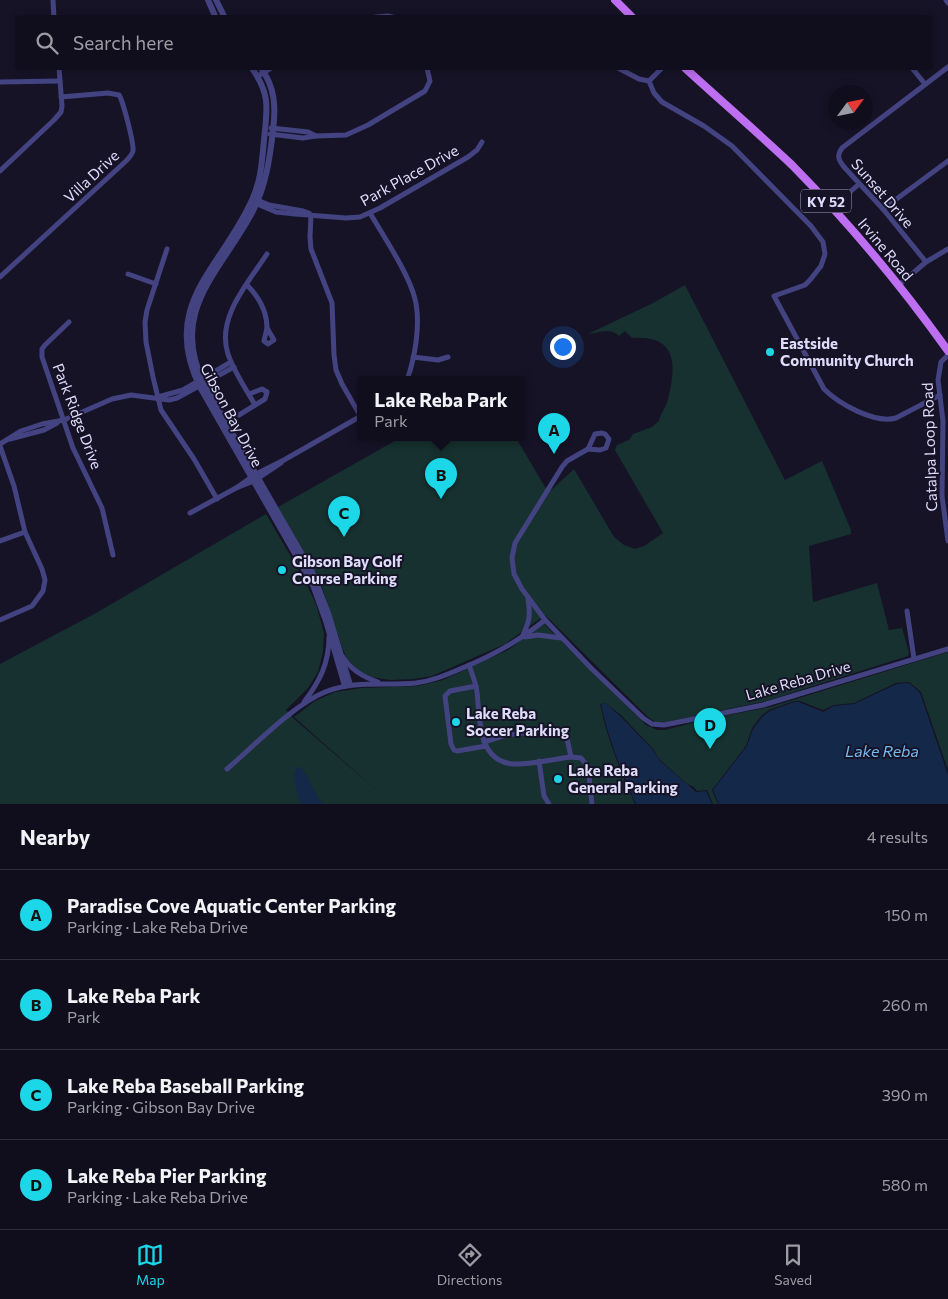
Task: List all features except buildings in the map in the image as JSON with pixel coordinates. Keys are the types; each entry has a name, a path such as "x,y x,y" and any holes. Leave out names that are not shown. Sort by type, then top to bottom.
{"main road":[{"path":"615,0 630,15"},
{"name":"Irvine Road","path":"687,70 792,166 832,208 898,284 948,353"}],"street":[{"path":"53,0 54,15"},
{"path":"208,0 215,15"},
{"path":"216,0 224,15"},
{"name":"Sunset Drive","path":"926,262 840,162 838,156 841,150 948,67"},
{"path":"0,171 58,116 62,106 58,70"},
{"name":"Gibson Bay Drive","path":"254,70 263,86 267,99 260,175 255,201"},
{"path":"258,76 263,70"},
{"name":"Gibson Bay Drive","path":"263,70 271,85 274,100 269,166 255,201 201,285 190,310 186,326 186,343 189,360 201,383 285,528 315,584 341,653 347,686"},
{"path":"265,131 303,138 339,136 352,133 416,97 428,86 430,76 428,70"},
{"path":"622,70 639,79 649,81"},
{"path":"649,81 660,70"},
{"path":"914,70 925,84"},
{"path":"0,82 60,81"},
{"path":"649,81 654,93 662,102 704,126 732,146 811,226 823,242 825,254 821,266 810,280 805,284 774,296 824,389 830,395 855,409 870,416 890,420 940,395"},
{"name":"Villa Drive","path":"0,278 126,161 133,151 124,106 119,95 108,93 61,96"},
{"name":"Park Place Drive","path":"255,201 276,212 353,218 370,213 473,154 482,142"},
{"path":"883,210 948,161"},
{"path":"832,208 859,184"},
{"path":"370,213 407,278 415,299 418,320 409,376"},
{"path":"311,214 311,249 332,303 336,370 357,410"},
{"path":"167,249 147,310 144,329 157,397 164,415 194,459 217,499"},
{"path":"898,284 926,262 948,249"},
{"path":"255,405 233,365 226,347 226,328 232,309 266,254"},
{"path":"128,274 156,284"},
{"path":"247,285 258,298 263,308 267,328"},
{"name":"Park Ridge Drive","path":"69,322 45,346 42,353 76,454 102,508 113,555"},
{"name":"Catalpa Loop Road","path":"948,353 941,362 938,380 943,420 942,496 948,541"},
{"path":"412,357 438,360 448,357"},
{"path":"0,620 32,606 43,592 44,574 24,532 14,486 0,445 10,439 64,420 119,397 138,395 157,397 177,392 201,383 233,365"},
{"path":"239,415 266,397 266,390 260,389 249,394"},
{"path":"190,513 357,419"},
{"name":"Lake Reba Drive","path":"588,449 600,450 606,448 609,443 608,436 602,433 596,434 588,449 567,461 559,471 515,543 513,569 519,584 545,620 643,718 652,724 658,725 763,705 948,649"},
{"path":"0,541 24,532"},
{"name":"Gibson Bay Drive","path":"315,584 347,686"},
{"path":"522,637 529,623 528,598"},
{"path":"907,611 914,659"},
{"path":"300,706 325,692 347,686 426,681 469,666 500,652 545,620"},
{"path":"227,769 300,706 313,690 324,671 328,652 329,631"},
{"path":"522,637 538,635 562,638"},
{"path":"341,653 349,665 358,673 383,684"},
{"path":"469,666 476,686 485,744 494,756 506,763 518,764 571,757 581,758 586,763 592,804"},
{"path":"476,686 450,691 445,696 452,748 457,751 485,744 506,735 560,729 566,734 571,757"},
{"path":"539,761 544,796 549,804"}],"green space":[{"path":"685,285 785,480 822,461 851,534 809,546 813,602 877,583 889,630 902,628 909,652 908,656 766,701 662,723 655,722 648,717 545,615 505,644 432,676 390,680 371,677 358,670 348,660 343,650 322,587 278,507 395,441 518,441 545,487 550,491 574,469 614,537 624,545 635,549 644,546 663,533 615,450 617,445 629,440 633,434 652,427 659,421 667,403 670,390 673,366 671,356 667,348 659,342 648,338 632,338 625,331 619,336 608,331 588,334 653,303"},
{"path":"266,514 304,579 316,604 324,633 323,652 318,672 308,688 286,710 375,789 294,717 315,701 335,692 362,688 418,686 443,680 508,650 544,624 646,725 657,730 665,730 703,720 770,707 948,652 948,770 921,692 909,682 896,683 854,703 834,705 823,710 800,701 794,701 769,710 762,715 752,728 746,746 712,790 718,804 713,804 707,790 697,791 660,760 653,749 621,715 605,703 600,704 606,730 635,804 0,804 0,664 96,613"}],"water":[{"name":"Lake Reba","path":"909,683 920,693 948,775 948,804 719,804 713,790 747,746 753,729 763,716 770,711 799,702 823,712 834,706 854,704 897,684"},
{"path":"605,703 653,750 660,761 696,792 706,791 712,804 636,804 607,730 601,704"},
{"path":"298,766 306,774 324,804 300,804 293,775"}],"place":[{"name":"Eastside Community Church","path":"770,352"},
{"name":"Paradise Cove Aquatic Center Parking","path":"554,454"},
{"name":"Lake Reba Park","path":"441,499"},
{"name":"Lake Reba Baseball Parking","path":"344,537"},
{"name":"Gibson Bay Golf Course Parking","path":"282,570"},
{"name":"Lake Reba Soccer Parking","path":"456,722"},
{"name":"Lake Reba Pier Parking","path":"710,749"},
{"name":"Lake Reba General Parking","path":"558,779"}]}
